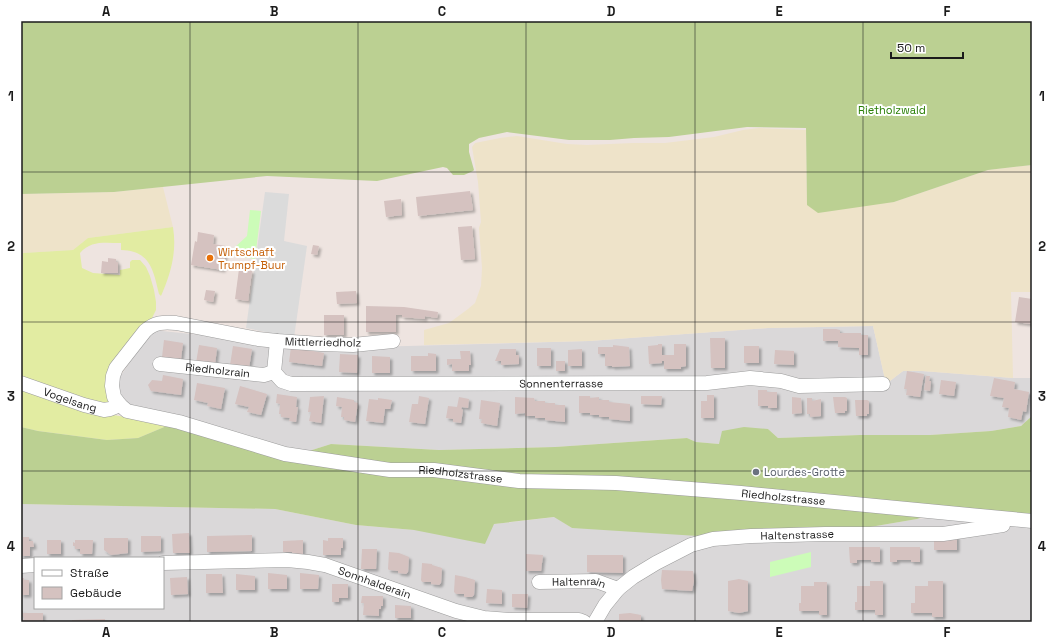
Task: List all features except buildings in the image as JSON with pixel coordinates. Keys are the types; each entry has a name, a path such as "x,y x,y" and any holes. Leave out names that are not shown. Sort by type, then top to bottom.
{"street":[{"path":"120,405 114,397 112,386 116,368 145,331 155,323 176,323 277,341 274,372"},
{"name":"Mittlerriedholz","path":"277,341 321,344 353,344 393,341"},
{"name":"Riedholzrain","path":"160,364 264,376 274,372"},
{"name":"Sonnenterrasse","path":"274,372 282,381 291,384 707,383 750,378 775,380 799,386 883,384"},
{"name":"Vogelsang","path":"21,383 84,405 104,410 120,405"},
{"name":"Riedholzstrasse","path":"120,405 127,411 179,422 285,454 390,470 434,470 519,481 616,483 717,491 1030,521"},
{"name":"Haltenstrasse","path":"595,622 605,605 618,589 633,577 691,545 713,539 751,536 825,534 943,534 998,525 1022,524 1030,521"},
{"name":"Sonnhalderain","path":"164,563 287,560 308,562 325,565 456,610 484,618 511,620 579,620 584,622"},
{"path":"21,566 34,565"},
{"name":"Haltenrain","path":"539,582 596,581 618,589"}],"shaded area":[{"path":"759,128 806,130 807,204 894,202 988,170 1032,165 1032,292 1011,292 1013,378 922,371 903,371 886,384 873,326 768,328 589,341 424,345 424,330 449,323 468,309 475,303 481,286 482,268 479,228 481,222 478,182 472,147 475,143 517,136 567,144 587,145 665,143 714,137"},
{"path":"163,187 173,227 88,238 73,250 23,253 21,294 21,194 114,192"},
{"path":"265,192 289,194 284,241 307,246 294,338 246,328"},
{"path":"873,326 886,384 903,371 1032,378 1032,416 1021,426 991,431 930,435 860,435 778,438 768,429 719,444 696,442 687,438 555,447 439,450 331,444 287,458 127,406 115,384 152,330 332,348 589,341 768,328"},
{"path":"21,504 275,509 356,525 414,530 494,524 555,517 572,528 835,533 917,519 1032,509 1032,622 21,622"}],"green space":[{"name":"Rietholzwald","path":"21,21 1032,21 1032,165 988,170 894,202 818,213 807,205 806,128 747,127 669,137 610,140 569,140 507,132 479,138 469,144 469,152 474,170 464,175 453,175 447,168 443,167 377,181 267,176 114,192 21,194"},
{"path":"250,210 261,211 255,259 242,257 242,253 234,252 234,248 247,236"},
{"path":"173,227 174,254 168,279 161,296 149,263 138,254 131,251 121,250 121,243 94,244 84,249 80,253 82,268 93,273 120,275 120,270 130,268 130,262 132,260 140,260 146,267 154,290 156,310 152,318 130,343 110,405 21,380 21,294 23,253 73,250 88,238"},
{"path":"21,385 108,414 169,425 138,438 107,440 38,431 21,427"},
{"path":"1032,416 1032,518 945,510 917,519 835,533 698,536 572,528 554,517 494,524 485,544 414,530 356,525 275,509 21,504 21,427 38,431 107,440 138,438 169,425 287,458 331,444 439,450 555,447 687,438 696,442 719,444 722,431 744,427 768,429 778,438 860,435 930,435 991,431 1021,426"},
{"path":"811,552 811,567 770,577 770,562"}],"place":[{"name":"Wirtschaft Trumpf-Buur","path":"210,258"},
{"name":"Lourdes-Grotte","path":"756,472"}]}
